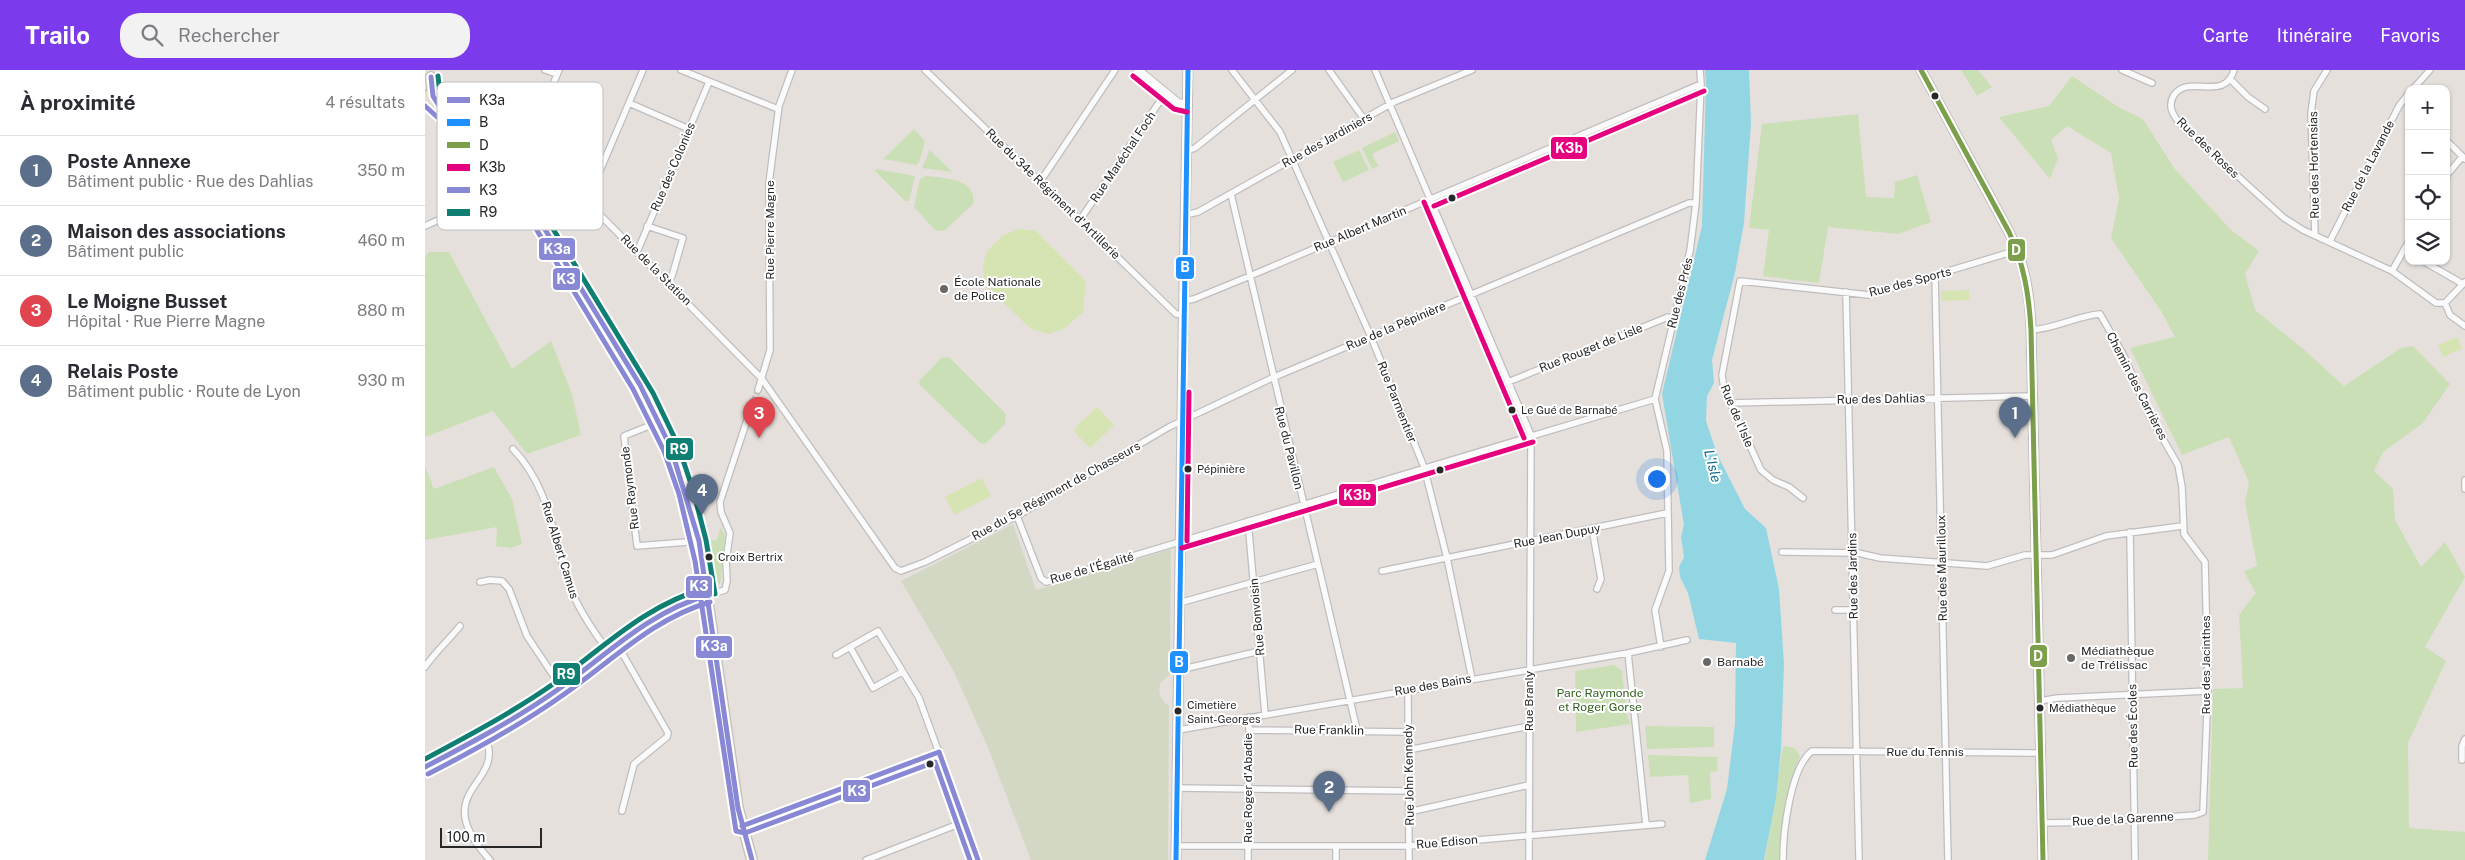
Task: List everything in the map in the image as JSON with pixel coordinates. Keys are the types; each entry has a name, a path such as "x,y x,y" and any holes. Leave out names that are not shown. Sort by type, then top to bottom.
{"main road":[{"path":"1177,860 1183,315 1189,70"},
{"path":"1921,70 2018,250 2027,279 2031,330 2043,860"},
{"path":"425,87 430,74"},
{"path":"430,74 433,96 437,102"},
{"path":"425,96 437,106"},
{"path":"544,230 635,378 659,422 679,469 699,541 742,826 752,860"}],"street":[{"path":"545,70 558,72"},
{"path":"603,163 643,70"},
{"path":"681,70 779,109"},
{"name":"Rue Pierre Magne","path":"758,390 770,350 769,183 779,109 792,70"},
{"name":"Rue du 34e Régiment d'Artillerie","path":"925,70 1176,314 1183,315"},
{"path":"1040,182 1115,70"},
{"path":"1137,70 1178,103 1188,105"},
{"name":"Rue Parmentier","path":"1232,70 1274,121 1293,158 1371,337 1424,468 1447,558 1472,679"},
{"path":"1187,151 1195,148 1292,70"},
{"path":"1329,70 1364,119"},
{"path":"1375,70 1531,435"},
{"name":"Rue des Jardiniers","path":"1185,215 1198,212 1390,105 1472,70"},
{"name":"Rue des Prés","path":"1661,647 1655,610 1669,571 1667,451 1655,399 1690,251 1696,203 1700,70"},
{"path":"2122,70 2152,83"},
{"path":"2234,70 2230,80 2248,97 2265,109"},
{"name":"Rue des Hortensias","path":"2315,235 2311,112 2314,91 2327,70"},
{"path":"2417,85 2430,70"},
{"name":"Rue des Roses","path":"2230,80 2216,87 2182,88 2171,100 2173,115 2180,124 2284,218 2315,235"},
{"name":"Rue des Colonies","path":"637,252 709,82"},
{"name":"Rue Albert Martin","path":"1184,301 1194,299 1250,276 1701,84"},
{"name":"Rue Maréchal Foch","path":"1080,220 1158,104 1167,94"},
{"name":"Rue de la Lavande","path":"2329,241 2392,120 2405,100"},
{"path":"629,102 689,129"},
{"path":"2447,175 2463,158 2450,144"},
{"name":"Rue du Pavillon","path":"1231,194 1272,378 1357,730"},
{"name":"Rue de la Pépinière","path":"1182,421 1272,378 1689,203 1696,203"},
{"name":"Rue de la Station","path":"603,217 762,379"},
{"path":"425,226 437,221"},
{"path":"647,226 683,238 673,276 667,281"},
{"path":"2315,235 2393,270 2436,304 2445,303 2464,283 2430,265"},
{"name":"Rue des Sports","path":"1740,281 1869,295 2018,250"},
{"path":"2393,270 2405,254"},
{"name":"Rue des Maurilloux","path":"1935,276 1948,860"},
{"name":"Rue de l'Isle","path":"1740,281 1722,375 1730,403 1761,470 1803,498"},
{"name":"Rue des Jardins","path":"1847,292 1859,860"},
{"path":"2445,303 2450,315 2465,326"},
{"name":"Chemin des Carrières","path":"2031,330 2041,329 2082,316 2099,314 2124,356 2149,415 2177,465 2182,487 2182,526"},
{"name":"Rue Rouget de Lisle","path":"1508,382 1668,317 1673,319"},
{"name":"Rue du 5e Régiment de Chasseurs","path":"762,379 895,568 901,571 910,569 1017,516 1182,421"},
{"name":"Rue des Dahlias","path":"1730,403 2032,396"},
{"path":"1180,541 1655,399"},
{"path":"425,767 485,737 561,687 617,644 677,605 708,595 722,593 726,586 726,560 730,532 721,512 720,502 753,402"},
{"name":"Rue Raymonde","path":"659,422 623,436 637,546 699,541"},
{"name":"Rue Branly","path":"1529,860 1531,435"},
{"name":"Rue Albert Camus","path":"513,449 539,485 546,501 575,600 608,651"},
{"path":"2464,488 2465,480"},
{"name":"Rue Jean Dupuy","path":"1382,571 1667,513"},
{"name":"Rue de l'Égalité","path":"1017,516 1041,578 1046,582 1180,541"},
{"name":"Rue Bonvoisin","path":"1248,520 1265,714"},
{"path":"1782,552 1852,552 1880,558 1987,566 2025,555 2052,555 2106,536 2182,526"},
{"name":"Rue des Jacinthes","path":"2182,526 2184,534 2205,562 2208,691 2203,812"},
{"path":"1592,528 1601,579 1597,588"},
{"name":"Rue des Écoles","path":"2130,532 2135,860"},
{"path":"1179,602 1318,564"},
{"path":"479,582 490,580 502,581 506,584 527,636 561,687"},
{"path":"1835,610 1854,610"},
{"path":"425,667 438,648 451,638 460,626"},
{"path":"836,655 878,631 919,698 978,860"},
{"name":"Rue des Bains","path":"1178,730 1529,668 1661,647 1687,640"},
{"path":"617,644 668,733 667,737 634,764 622,811"},
{"path":"850,647 873,688 902,672"},
{"path":"1179,670 1260,651"},
{"path":"1629,652 1646,825"},
{"name":"Rue John Kennedy","path":"1408,690 1409,860"},
{"path":"2039,701 2058,698 2208,691"},
{"name":"Rue Roger d'Abadie","path":"1248,860 1249,717"},
{"path":"1409,750 1529,726"},
{"name":"Rue Franklin","path":"1249,730 1408,732"},
{"path":"464,789 488,757 489,746 485,737"},
{"path":"2462,760 2462,746 2465,739"},
{"name":"Rue du Tennis","path":"1783,860 1783,838 1790,799 1795,780 1810,752 1816,750 2041,753"},
{"path":"742,826 939,752"},
{"path":"1409,812 1529,786"},
{"path":"1177,788 1409,790"},
{"name":"Rue de la Garenne","path":"2042,823 2134,820 2195,815 2203,812"},
{"path":"868,860 964,822"},
{"name":"Rue Edison","path":"1177,846 1409,846 1662,824"},
{"path":"467,841 490,860"},
{"path":"1336,860 1337,846"}],"green space":[{"path":"1961,70 1978,70 1992,87 1977,96"},
{"path":"2072,76 2120,108 2143,119 2174,168 2231,230 2259,251 2245,274 2255,310 2302,348 2344,386 2401,348 2413,346 2450,384 2423,423 2383,452 2374,471 2393,489 2395,520 2421,567 2445,542 2465,577 2425,647 2446,661 2408,743 2409,828 2465,832 2465,860 2208,860 2213,689 2243,688 2239,615 2256,594 2244,571 2257,566 2245,502 2249,482 2229,437 2182,455 2130,348 2175,337 2161,311 2111,238 2119,198 2111,153 2067,126 2051,140 2058,158 2050,179 1999,117 2049,106"},
{"path":"1858,114 1866,197 1894,198 1895,182 1917,175 1931,222 1898,234 1828,227 1819,283 1763,276 1769,230 1749,228 1762,124"},
{"path":"914,129 925,141 919,163 916,165 883,159"},
{"path":"1395,132 1399,141 1372,154 1378,166 1372,169 1362,148"},
{"path":"930,150 952,172 922,168"},
{"path":"1359,150 1369,170 1343,182 1333,162"},
{"path":"876,169 915,176 909,201 905,201 875,171"},
{"path":"926,176 958,181 965,184 973,195 973,204 944,231 935,230 914,207 920,179"},
{"path":"1020,229 1036,231 1086,281 1083,312 1064,329 1049,334 1031,329 985,285 983,268 986,252 1003,235"},
{"path":"429,252 449,252 512,369 551,341 572,394 581,435 527,454 493,411 425,437 425,256"},
{"path":"1969,290 1969,300 1941,301 1941,291"},
{"path":"2458,337 2462,349 2443,357 2438,345"},
{"path":"949,357 1006,414 1005,424 985,444 980,443 920,385 919,381 941,358"},
{"path":"1097,407 1114,425 1090,448 1073,430"},
{"path":"425,466 434,489 494,467 512,499 522,544 511,548 496,546 497,527 425,540"},
{"path":"982,478 991,496 954,515 945,497"},
{"name":"Cimetière Saint-Georges","path":"1013,524 1036,590 1171,549 1170,675 1161,682 1159,689 1161,698 1169,706 1168,860 1031,860 987,745 953,670 901,581"},
{"path":"721,527 725,536 720,584 716,585 711,540 716,541"},
{"name":"Parc Raymonde et Roger Gorse","path":"1614,665 1622,671 1627,716 1631,724 1576,732 1575,671"},
{"path":"1645,726 1714,727 1714,747 1647,749"},
{"path":"1783,746 1795,748 1800,756 1785,807 1779,860 1765,860"},
{"path":"1648,755 1718,757 1717,771 1710,772 1711,799 1690,803 1688,775 1650,777"}],"water":[{"name":"L'Isle","path":"1705,70 1749,70 1751,123 1744,223 1735,273 1712,360 1714,383 1707,396 1706,421 1717,454 1745,509 1766,528 1779,589 1784,664 1781,749 1776,798 1764,860 1705,860 1727,789 1735,724 1736,643 1699,639 1688,593 1680,577 1679,567 1684,557 1681,537 1684,525 1662,394 1702,226"}],"tunnel":[{"path":"753,402 758,390"}],"transit line":[{"name":"B","path":"1176,860 1188,70"},
{"name":"D","path":"1921,70 2009,232 2022,268 2029,304 2043,860"},
{"name":"R9","path":"438,76 439,82"},
{"name":"K3b","path":"1133,76 1174,109 1187,112"},
{"name":"K3a","path":"431,77 433,96 437,102"},
{"name":"K3b","path":"1434,206 1704,91"},
{"name":"K3","path":"425,106 437,117"},
{"name":"K3b","path":"1424,202 1524,438"},
{"name":"K3","path":"537,230 633,389 664,451 679,494 695,561 736,831 745,833 935,762 970,860"},
{"name":"K3a","path":"545,230 640,385 671,448 699,541 738,808 752,860"},
{"name":"R9","path":"554,230 653,393 678,445 693,490 706,540 715,594"},
{"name":"K3b","path":"1187,541 1189,392"},
{"name":"K3b","path":"1182,548 1533,442"},
{"name":"R9","path":"425,759 525,703 645,616 684,595 706,588"},
{"name":"K3a","path":"425,767 528,710 648,623 687,602 708,595"},
{"name":"K3","path":"428,774 531,717 633,642 669,619 689,609 710,602"},
{"name":"K3a","path":"939,752 978,860"},
{"name":"K3a","path":"742,826 939,752"}],"place":[{"name":"École Nationale de Police","path":"944,289"},
{"name":"Le Gué de Barnabé","path":"1512,410"},
{"name":"Le Moigne Busset","path":"759,438"},
{"name":"Poste Annexe","path":"2015,438"},
{"name":"Pépinière","path":"1188,469"},
{"name":"Relais Poste","path":"702,515"},
{"name":"Croix Bertrix","path":"709,557"},
{"name":"Médiathèque de Trélissac","path":"2071,658"},
{"name":"Barnabé","path":"1707,662"},
{"name":"Médiathèque","path":"2040,708"},
{"name":"Cimetière Saint-Georges","path":"1178,711"},
{"name":"Maison des associations","path":"1329,812"}]}
